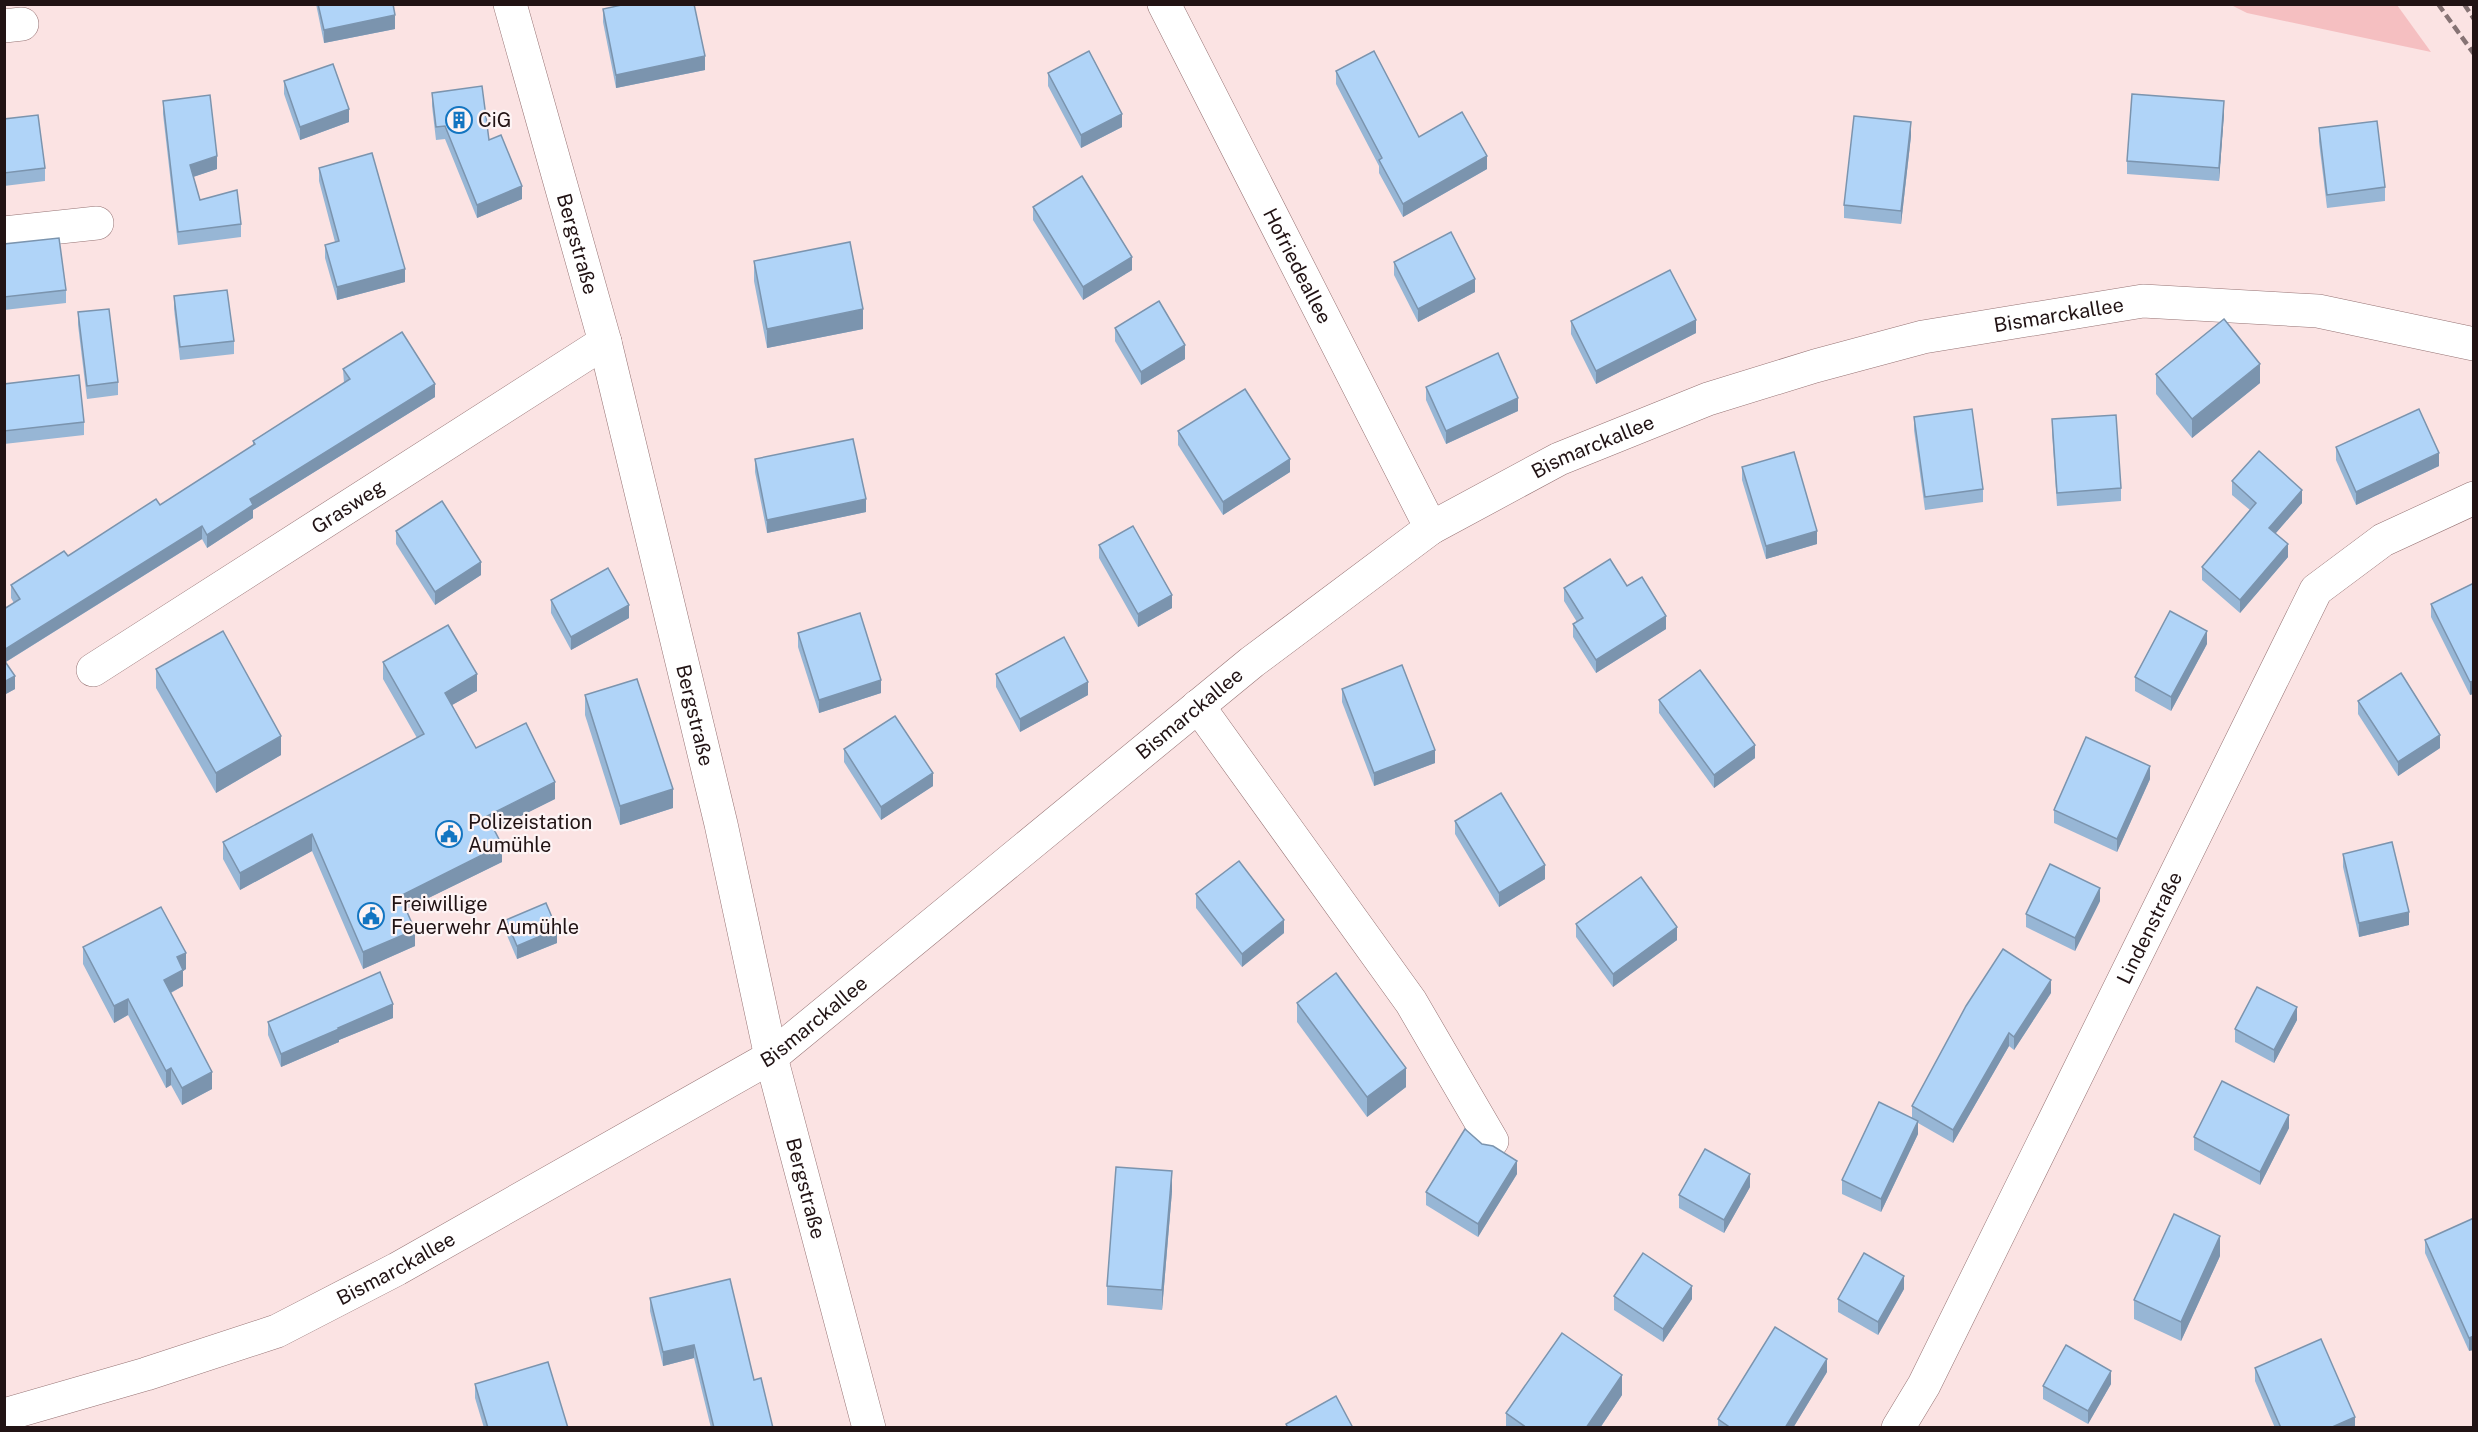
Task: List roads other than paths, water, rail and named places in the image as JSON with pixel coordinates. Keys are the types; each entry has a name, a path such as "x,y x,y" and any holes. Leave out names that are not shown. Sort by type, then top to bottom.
{"street":[{"name":"Bergstraße","path":"510,4 604,342 721,824 771,1057 869,1428"},
{"name":"Hofriedeallee","path":"1164,4 1431,528"},
{"path":"4,233 97,223"},
{"name":"Bismarckallee","path":"4,1415 146,1374 277,1331 397,1269 771,1057 1252,662 1431,528 1559,459 1708,399 1815,366 1923,338 2143,301 2318,311 2474,344"},
{"name":"Grasweg","path":"93,670 604,342"},
{"name":"Lindenstraße","path":"1898,1428 1929,1375 2316,590 2383,540 2474,498"},
{"path":"1198,706 1411,1002 1492,1141"}],"railway":[{"path":"2438,4 2474,54"},
{"path":"2464,4 2474,19"}],"place":[{"name":"CiG","path":"459,120"},
{"name":"Polizeistation Aumühle","path":"449,834"},
{"name":"Freiwillige Feuerwehr Aumühle","path":"371,916"}]}
